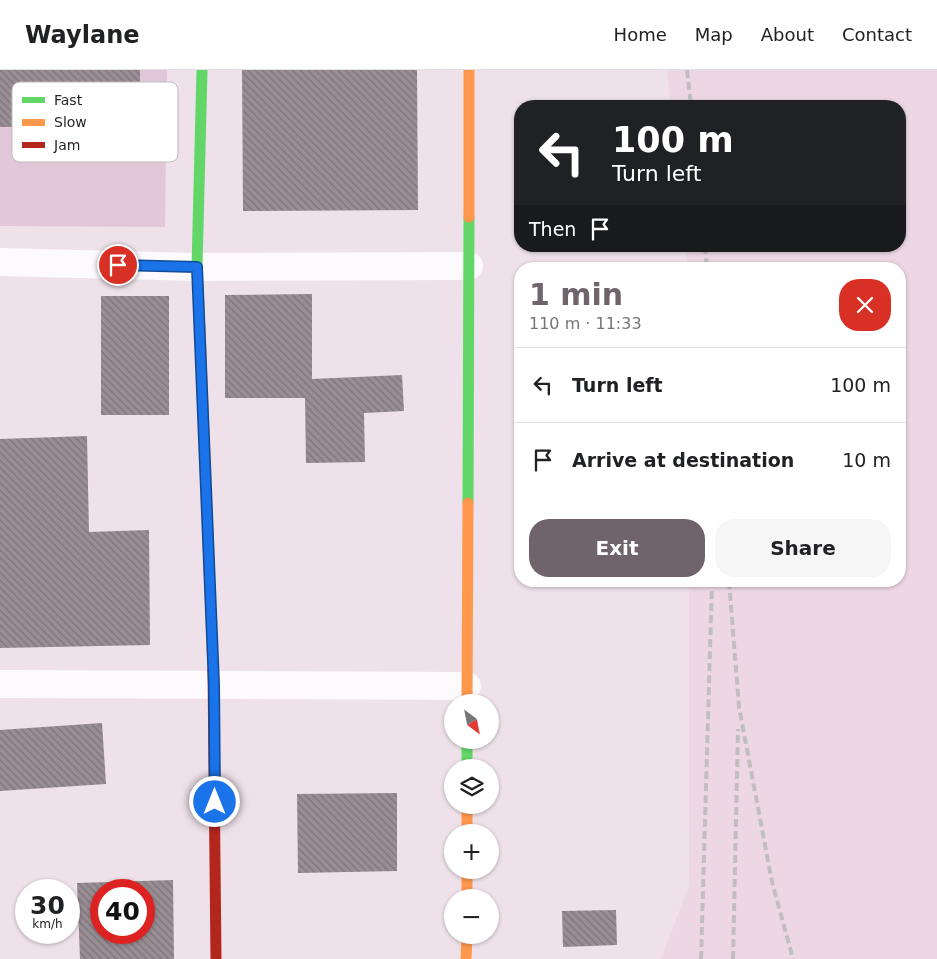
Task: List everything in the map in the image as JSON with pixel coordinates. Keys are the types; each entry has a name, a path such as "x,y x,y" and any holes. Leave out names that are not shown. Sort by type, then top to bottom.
{"main road":[{"path":"202,70 197,267 214,685 216,959"},
{"path":"467,694 469,70"},
{"path":"466,944 466,959"}],"street":[{"path":"0,262 197,267 469,266"},
{"path":"0,684 214,685 467,694"}],"shaded area":[{"path":"0,70 167,70 167,82 12,82 12,162 166,162 165,227 0,226"},
{"path":"667,70 937,70 937,959 661,959 689,885 689,587 906,587 906,262 687,262 687,252 906,252 906,100 670,100"}],"building":[{"path":"0,70 140,70 140,82 12,82 12,127 0,127"},
{"path":"242,70 417,70 418,210 243,211"},
{"path":"312,294 312,379 402,375 404,411 364,413 365,462 306,463 305,398 225,398 225,295"},
{"path":"101,296 169,296 169,415 101,415"},
{"path":"87,436 89,532 149,530 150,645 0,648 0,439"},
{"path":"102,723 106,784 0,791 0,730"},
{"path":"397,793 397,871 298,873 297,794"},
{"path":"173,880 174,959 80,959 80,883 90,883 90,944 155,944 155,881"},
{"path":"616,910 617,945 563,947 562,911"}],"railway":[{"path":"687,70 690,100"},
{"path":"706,252 706,262"},
{"path":"701,959 712,587"},
{"path":"729,587 739,707 772,882 793,959"},
{"path":"733,959 738,729"}],"traffic: fast":[{"path":"200,330 197,267 202,70"},
{"path":"468,503 469,217"},
{"path":"467,749 467,759"}],"traffic: slow":[{"path":"469,70 469,217"},
{"path":"200,330 213,670"},
{"path":"467,694 468,503"},
{"path":"467,814 467,824"},
{"path":"467,879 467,889"},
{"path":"466,959 467,944"}],"traffic: jam":[{"path":"213,670 216,959"}],"route":[{"path":"118,265 197,267 214,685 215,802"}]}
